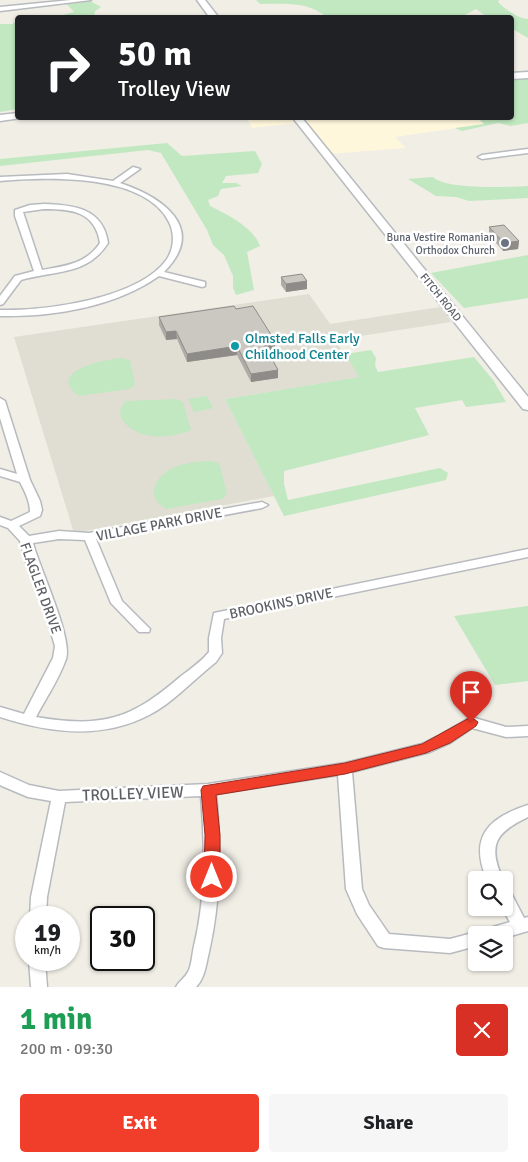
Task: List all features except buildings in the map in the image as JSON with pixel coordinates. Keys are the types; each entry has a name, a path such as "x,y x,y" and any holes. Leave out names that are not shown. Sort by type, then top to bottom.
{"street":[{"path":"0,9 88,0"},
{"path":"201,0 213,15"},
{"path":"514,76 528,75"},
{"path":"0,118 15,116"},
{"name":"FITCH ROAD","path":"299,120 528,406"},
{"path":"482,157 528,151"},
{"path":"113,184 136,169"},
{"path":"0,179 61,176 113,184 142,194 157,203 174,224 177,232 176,247 169,260 158,272 131,288 99,300 22,314 0,313"},
{"path":"0,302 14,281 24,276 59,270 84,262 101,249 105,237 98,222 79,211 47,206 19,210 19,216 39,273"},
{"path":"158,272 202,284"},
{"path":"0,401 4,428 24,480 31,490 36,509 36,514 6,523"},
{"path":"0,472 24,480"},
{"name":"VILLAGE PARK DRIVE","path":"26,540 59,535 89,537 262,505"},
{"name":"FLAGLER DRIVE","path":"6,523 26,540 32,562 44,588 61,646 60,658 28,719"},
{"path":"89,537 117,603 144,628"},
{"name":"BROOKINS DRIVE","path":"0,712 64,727 85,727 114,722 145,710 216,653 218,616 528,553"},
{"name":"TROLLEY VIEW","path":"0,778 35,794 59,796 208,790 345,768 426,748 445,739 471,722 497,731 516,734 528,731"},
{"path":"345,768 354,889 384,941 450,946 468,941"},
{"path":"184,987 195,977 206,930 212,877 212,835 208,790"},
{"path":"39,906 59,796"},
{"path":"490,871 485,852 489,836 507,820 528,811"},
{"path":"513,909 524,925"},
{"path":"38,971 39,987"}],"shaded area":[{"path":"248,120 295,120 297,123 252,128"},
{"path":"302,120 480,120 485,124 395,137 406,148 329,154"},
{"path":"309,294 330,324 440,307 451,322 335,340 360,377 225,399 274,496 74,533 14,337"}],"green space":[{"path":"256,0 499,0 498,2 512,13 528,19 528,38 514,30 514,15 484,15 476,9 465,15 323,15 312,8 295,4 260,4"},
{"path":"90,1 101,7 95,11 94,15 63,15 74,12 66,3"},
{"path":"15,22 15,109 0,112 0,24 13,24"},
{"path":"528,79 528,123 511,126 498,123 462,131 455,128 484,124 480,120 514,120 514,80"},
{"path":"167,143 182,156 255,151 262,164 258,173 226,176 222,183 236,183 242,186 221,189 218,196 208,200 210,206 239,222 257,239 260,246 247,252 254,290 236,295 233,288 233,276 224,255 213,245 207,230 161,153 148,150 0,166 0,159"},
{"path":"433,177 440,181 464,186 528,186 528,198 469,201 456,197 436,196 408,179"},
{"path":"528,255 528,298 464,308 431,273"},
{"path":"371,350 376,358 375,366 378,372 474,357 493,380 506,402 466,407 462,400 415,408 429,435 284,471 284,484 288,500 440,468 448,473 446,480 284,516 225,399 359,377 345,354"},
{"path":"119,358 130,360 135,385 129,389 79,396 70,388 69,380 72,374 80,369 101,361"},
{"path":"207,396 213,408 194,412 188,399"},
{"path":"176,399 183,402 191,430 183,433 164,436 144,435 128,426 120,414 126,401"},
{"path":"208,461 219,463 227,494 222,499 166,509 157,502 154,497 154,491 161,476 183,464"},
{"path":"528,606 528,681 495,685 454,616"}],"place":[{"name":"Buna Vestire Romanian Orthodox Church","path":"505,243"},
{"name":"Olmsted Falls Early Childhood Center","path":"235,346"}],"route":[{"path":"212,877 212,835 208,790 345,768 426,748 445,739 471,722"}]}
